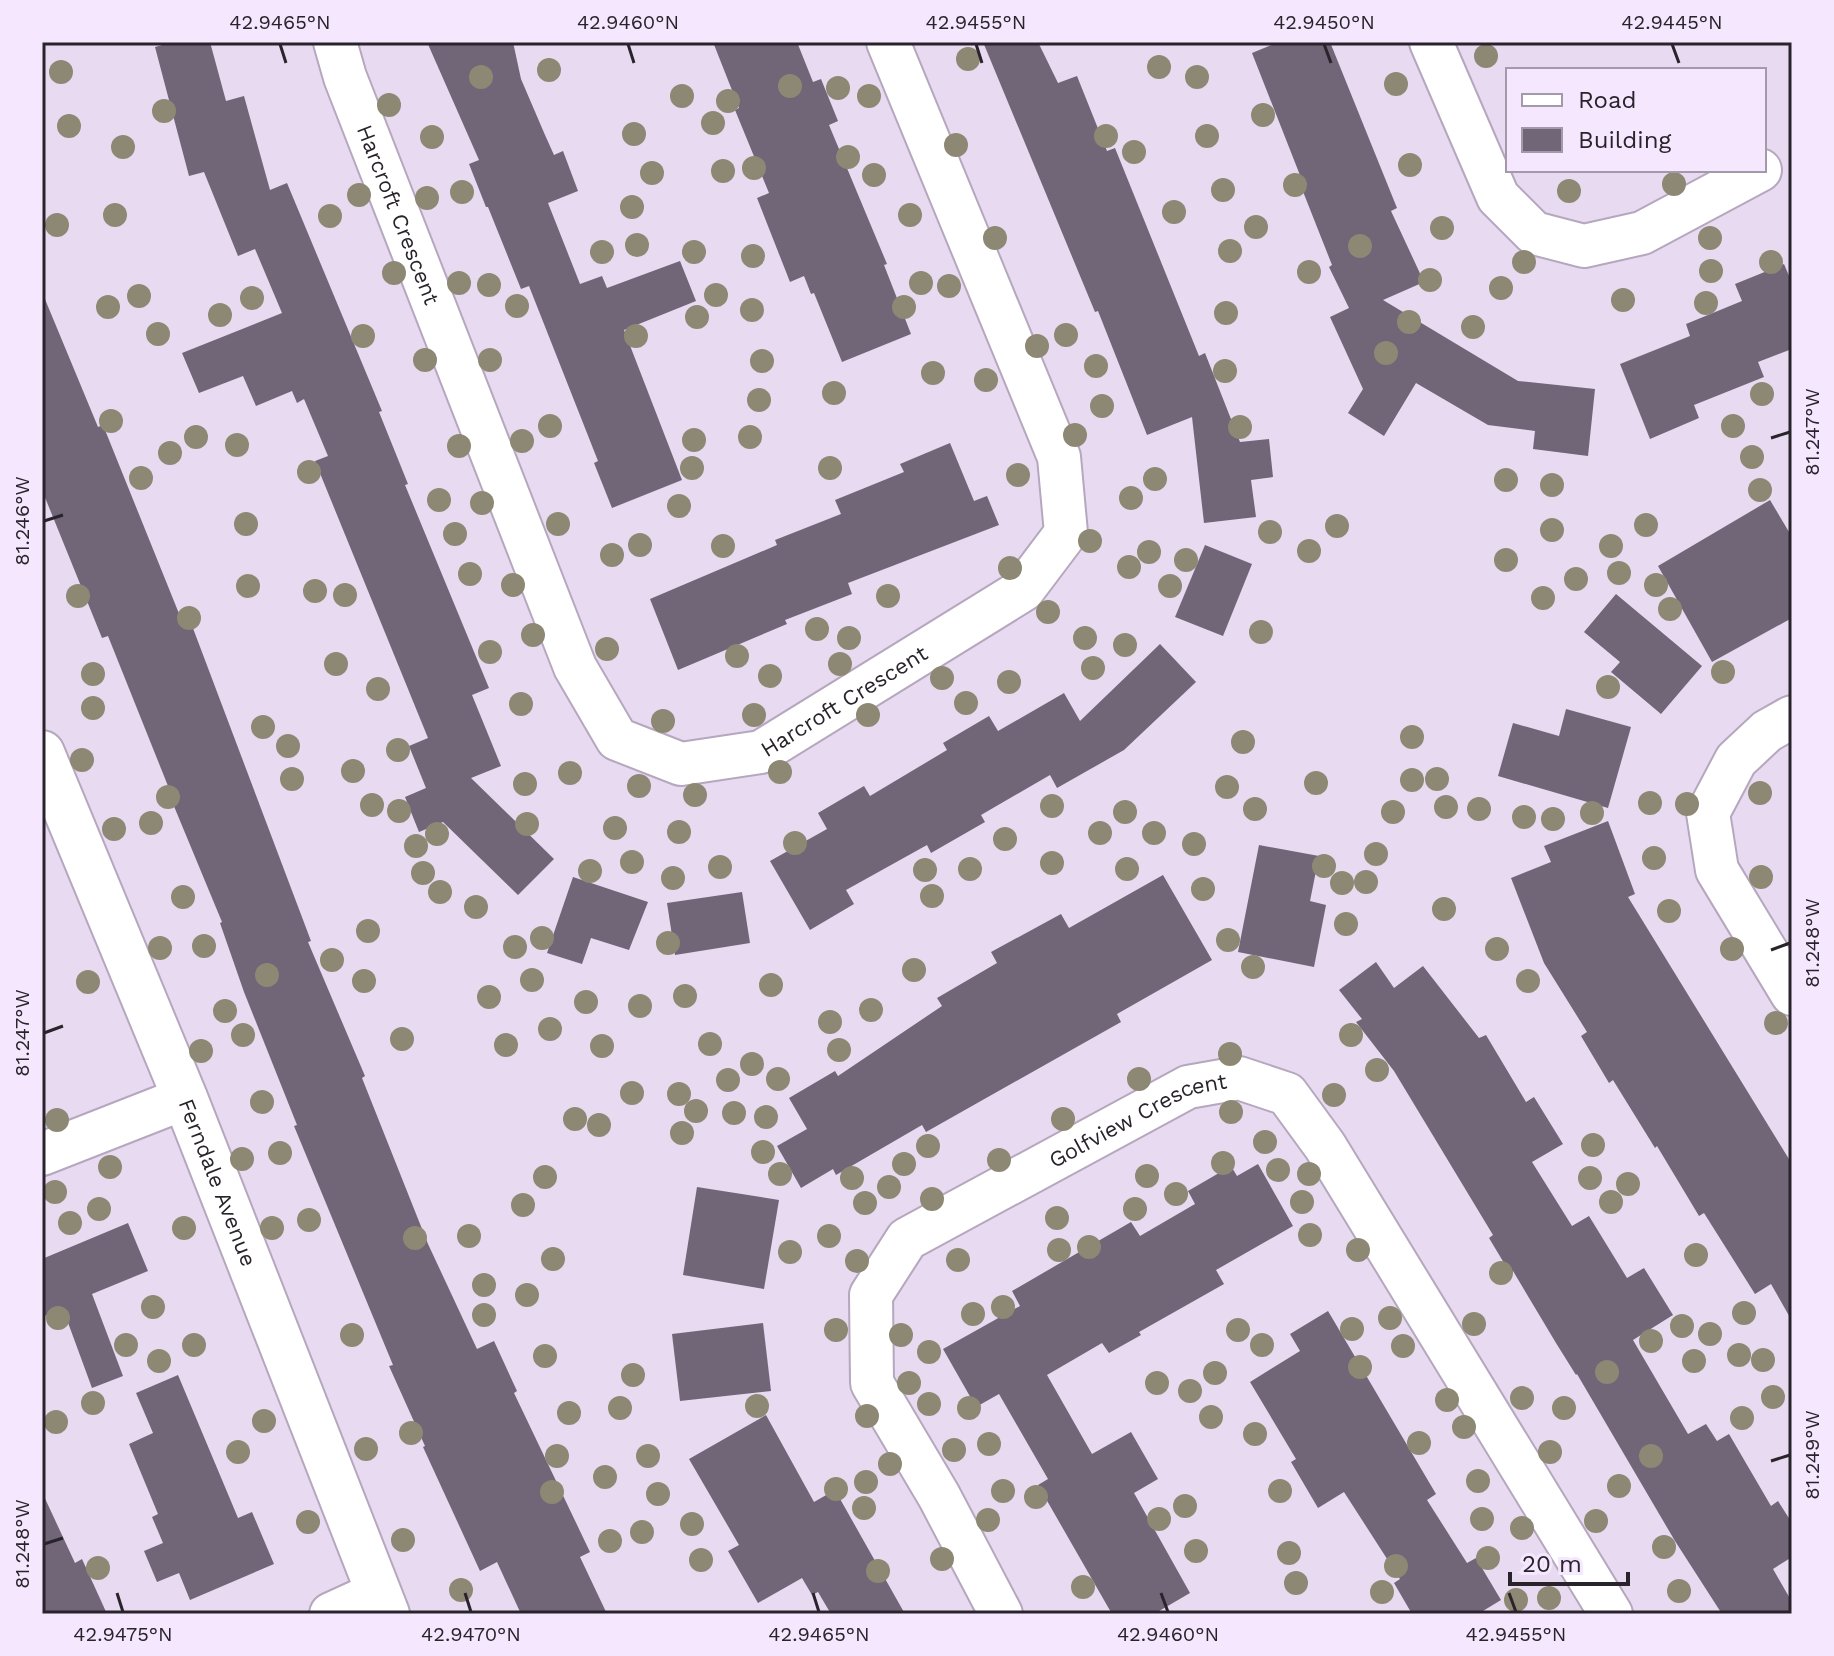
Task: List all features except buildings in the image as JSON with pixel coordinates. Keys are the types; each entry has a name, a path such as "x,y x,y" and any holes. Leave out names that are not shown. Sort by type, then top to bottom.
{"street":[{"name":"Harcroft Crescent","path":"335,42 345,77 575,667 617,739 681,764 761,752 1023,590 1066,533 1059,457 888,42"},
{"path":"1431,42 1498,197 1534,233 1584,246 1642,233 1756,172"},
{"path":"1766,167 1792,153"},
{"path":"1792,717 1767,731 1736,760 1708,813 1717,870 1792,994"},
{"name":"Ferndale Avenue","path":"42,753 185,1098 382,1603"},
{"name":"Golfview Crescent","path":"1001,1614 939,1496 872,1383 871,1295 907,1239 1188,1087 1239,1078 1287,1094 1325,1146 1611,1614"},
{"path":"42,1154 185,1098"},
{"path":"331,1614 382,1603"}]}
